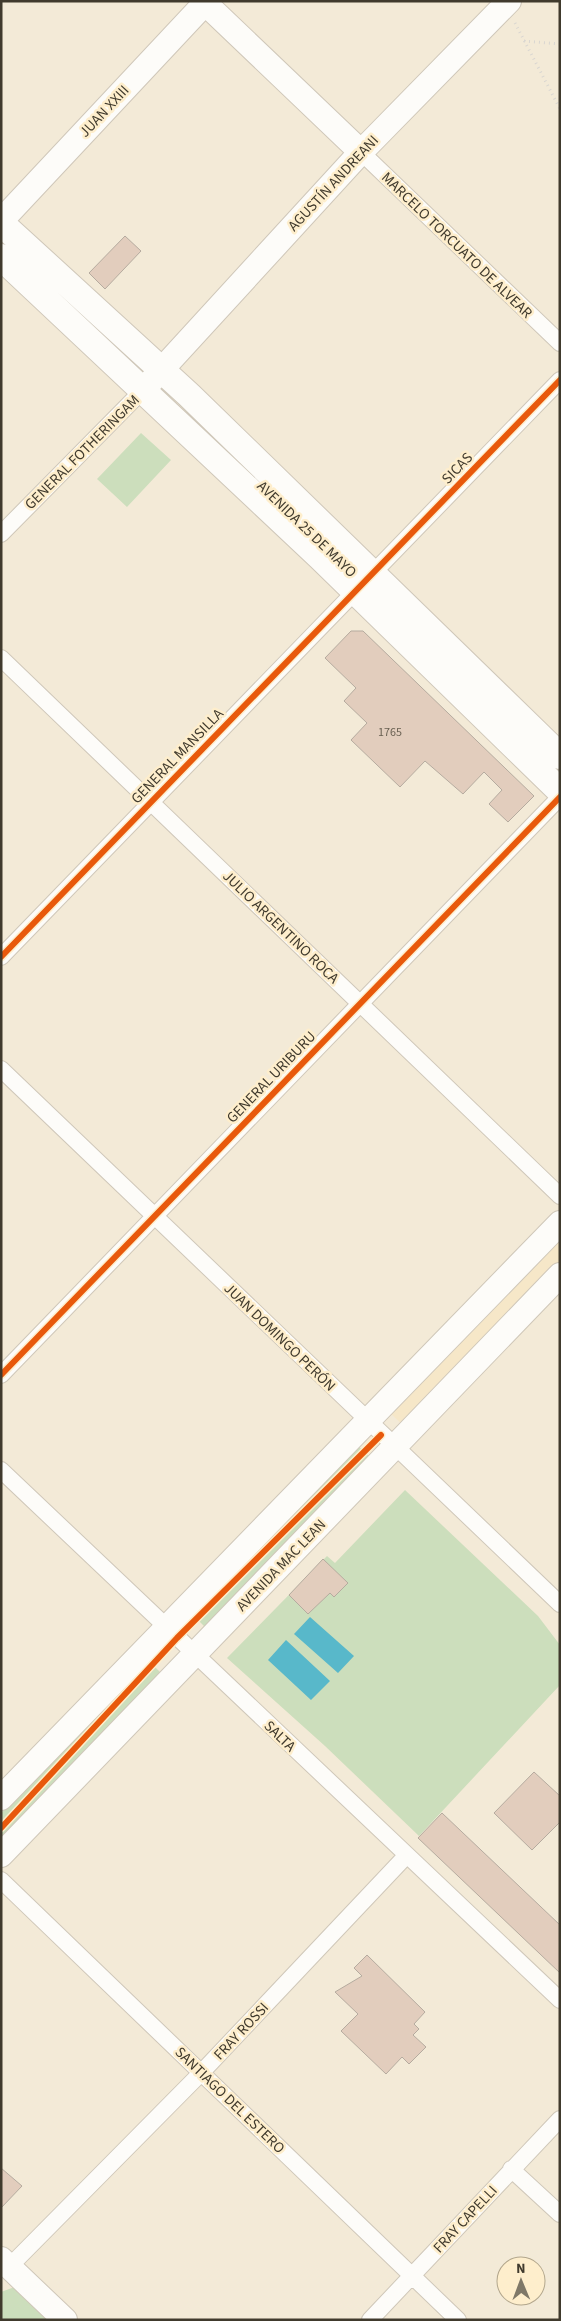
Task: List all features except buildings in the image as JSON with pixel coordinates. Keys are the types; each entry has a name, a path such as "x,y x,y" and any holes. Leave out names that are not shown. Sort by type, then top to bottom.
{"main road":[{"name":"MARCELO TORCUATO DE ALVEAR","path":"205,2 361,152"},
{"name":"JUAN XXIII","path":"1,222 205,2"},
{"name":"AGUSTÍN ANDREANI","path":"162,369 361,152 507,2"},
{"name":"AVENIDA 25 DE MAYO","path":"1,222 162,369 560,756"},
{"name":"AVENIDA 25 DE MAYO","path":"1,257 560,790"},
{"name":"GENERAL FOTHERINGAM","path":"142,390 162,369"},
{"path":"1,1798 166,1627 368,1423 560,1223"},
{"name":"AVENIDA MAC LEAN","path":"1,1855 560,1276"},
{"path":"5,2263 65,2320"}],"street":[{"name":"MARCELO TORCUATO DE ALVEAR","path":"361,152 560,342"},
{"name":"SICAS","path":"372,573 560,380"},
{"name":"GENERAL FOTHERINGAM","path":"1,534 142,390"},
{"name":"GENERAL MANSILLA","path":"1,957 372,573"},
{"name":"JULIO ARGENTINO ROCA","path":"1,658 560,1196"},
{"name":"GENERAL URIBURU","path":"1,1374 560,797"},
{"name":"JUAN DOMINGO PERÓN","path":"1,1069 394,1448 560,1604"},
{"name":"SALTA","path":"1,1470 560,2000"},
{"name":"FRAY ROSSI","path":"5,2263 201,2073 406,1856"},
{"name":"SANTIAGO DEL ESTERO","path":"1,1880 458,2320"},
{"name":"FRAY CAPELLI","path":"370,2320 560,2119"},
{"path":"511,2169 560,2214"}],"path":[{"path":"507,2 523,41 560,109"},
{"path":"523,41 560,44"}],"shaded area":[{"path":"557,1238 560,1241 560,1267 405,1427 389,1412"}],"green space":[{"path":"141,433 171,460 127,507 97,479"},
{"path":"356,1444 371,1458 208,1630 193,1615"},
{"path":"405,1490 538,1616 560,1645 560,1685 419,1836 325,1746 227,1658 327,1556 335,1563"},
{"path":"147,1659 162,1674 1,1843 1,1813"},
{"path":"20,2285 55,2320 1,2320 1,2292"}],"water":[{"path":"310,1617 354,1656 338,1673 294,1634"},
{"path":"286,1640 330,1681 311,1700 268,1660"}],"cycle path":[{"path":"1,957 560,380"},
{"path":"1,1375 560,797"},
{"path":"1,1828 177,1638 381,1435"}]}
